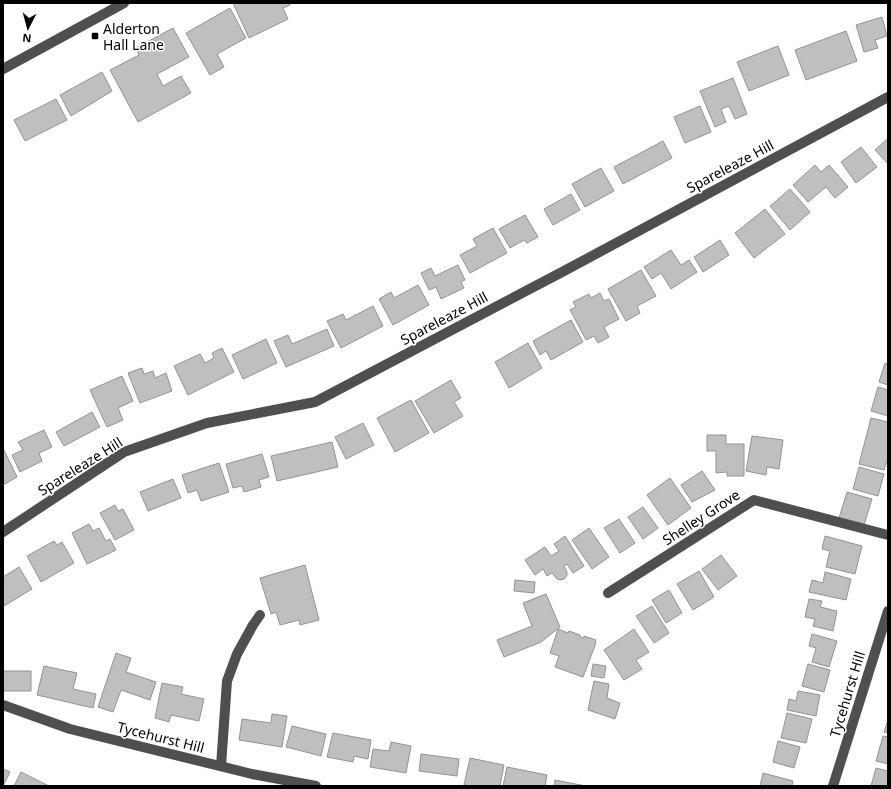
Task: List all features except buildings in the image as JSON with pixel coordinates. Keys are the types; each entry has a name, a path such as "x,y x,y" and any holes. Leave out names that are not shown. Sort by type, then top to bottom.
{"street":[{"path":"3,69 124,3"},
{"name":"Spareleaze Hill","path":"3,532 124,452 207,423 315,402 564,271 888,97"},
{"name":"Shelley Grove","path":"608,593 754,500 888,535"},
{"name":"Tycehurst Hill","path":"833,786 888,611"},
{"path":"221,766 227,681 237,654 253,625 260,616"},
{"name":"Tycehurst Hill","path":"3,705 70,729 252,774 316,786"}],"place":[{"name":"Alderton Hall Lane","path":"95,36"}]}
